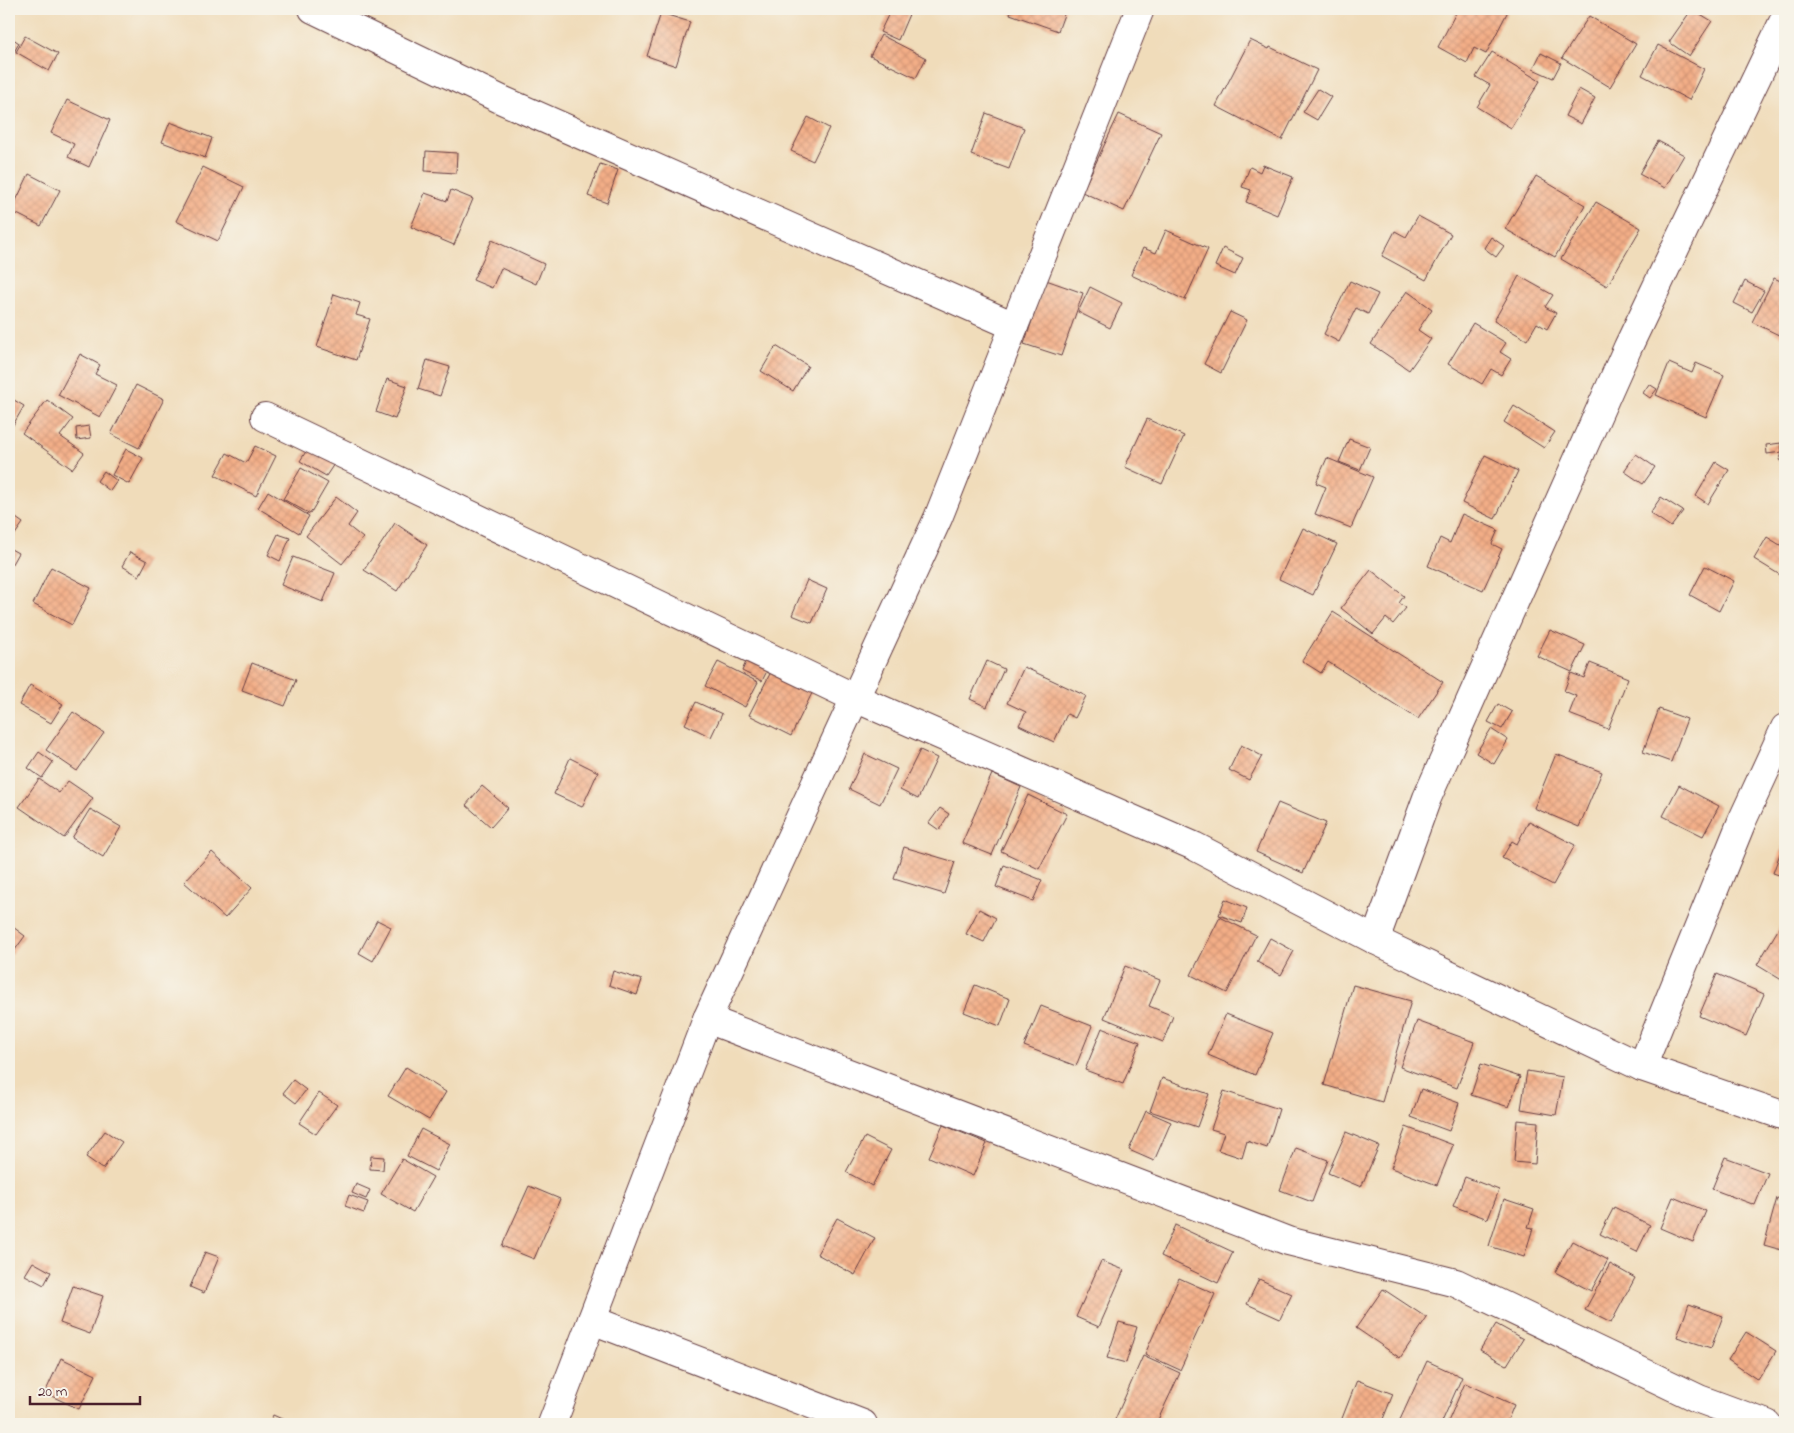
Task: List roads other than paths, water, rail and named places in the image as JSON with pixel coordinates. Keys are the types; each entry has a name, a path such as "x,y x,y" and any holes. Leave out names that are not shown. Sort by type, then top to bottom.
{"street":[{"path":"313,9 502,100 1014,326"},
{"path":"552,1424 707,1020 938,518 1140,9"},
{"path":"1376,940 1427,798 1628,347 1785,18"},
{"path":"265,418 855,698 1194,846 1376,940 1642,1067 1785,1116"},
{"path":"1642,1067 1742,820 1785,728"},
{"path":"707,1020 1288,1241 1456,1283 1699,1399 1767,1424"},
{"path":"592,1320 862,1424"}]}
